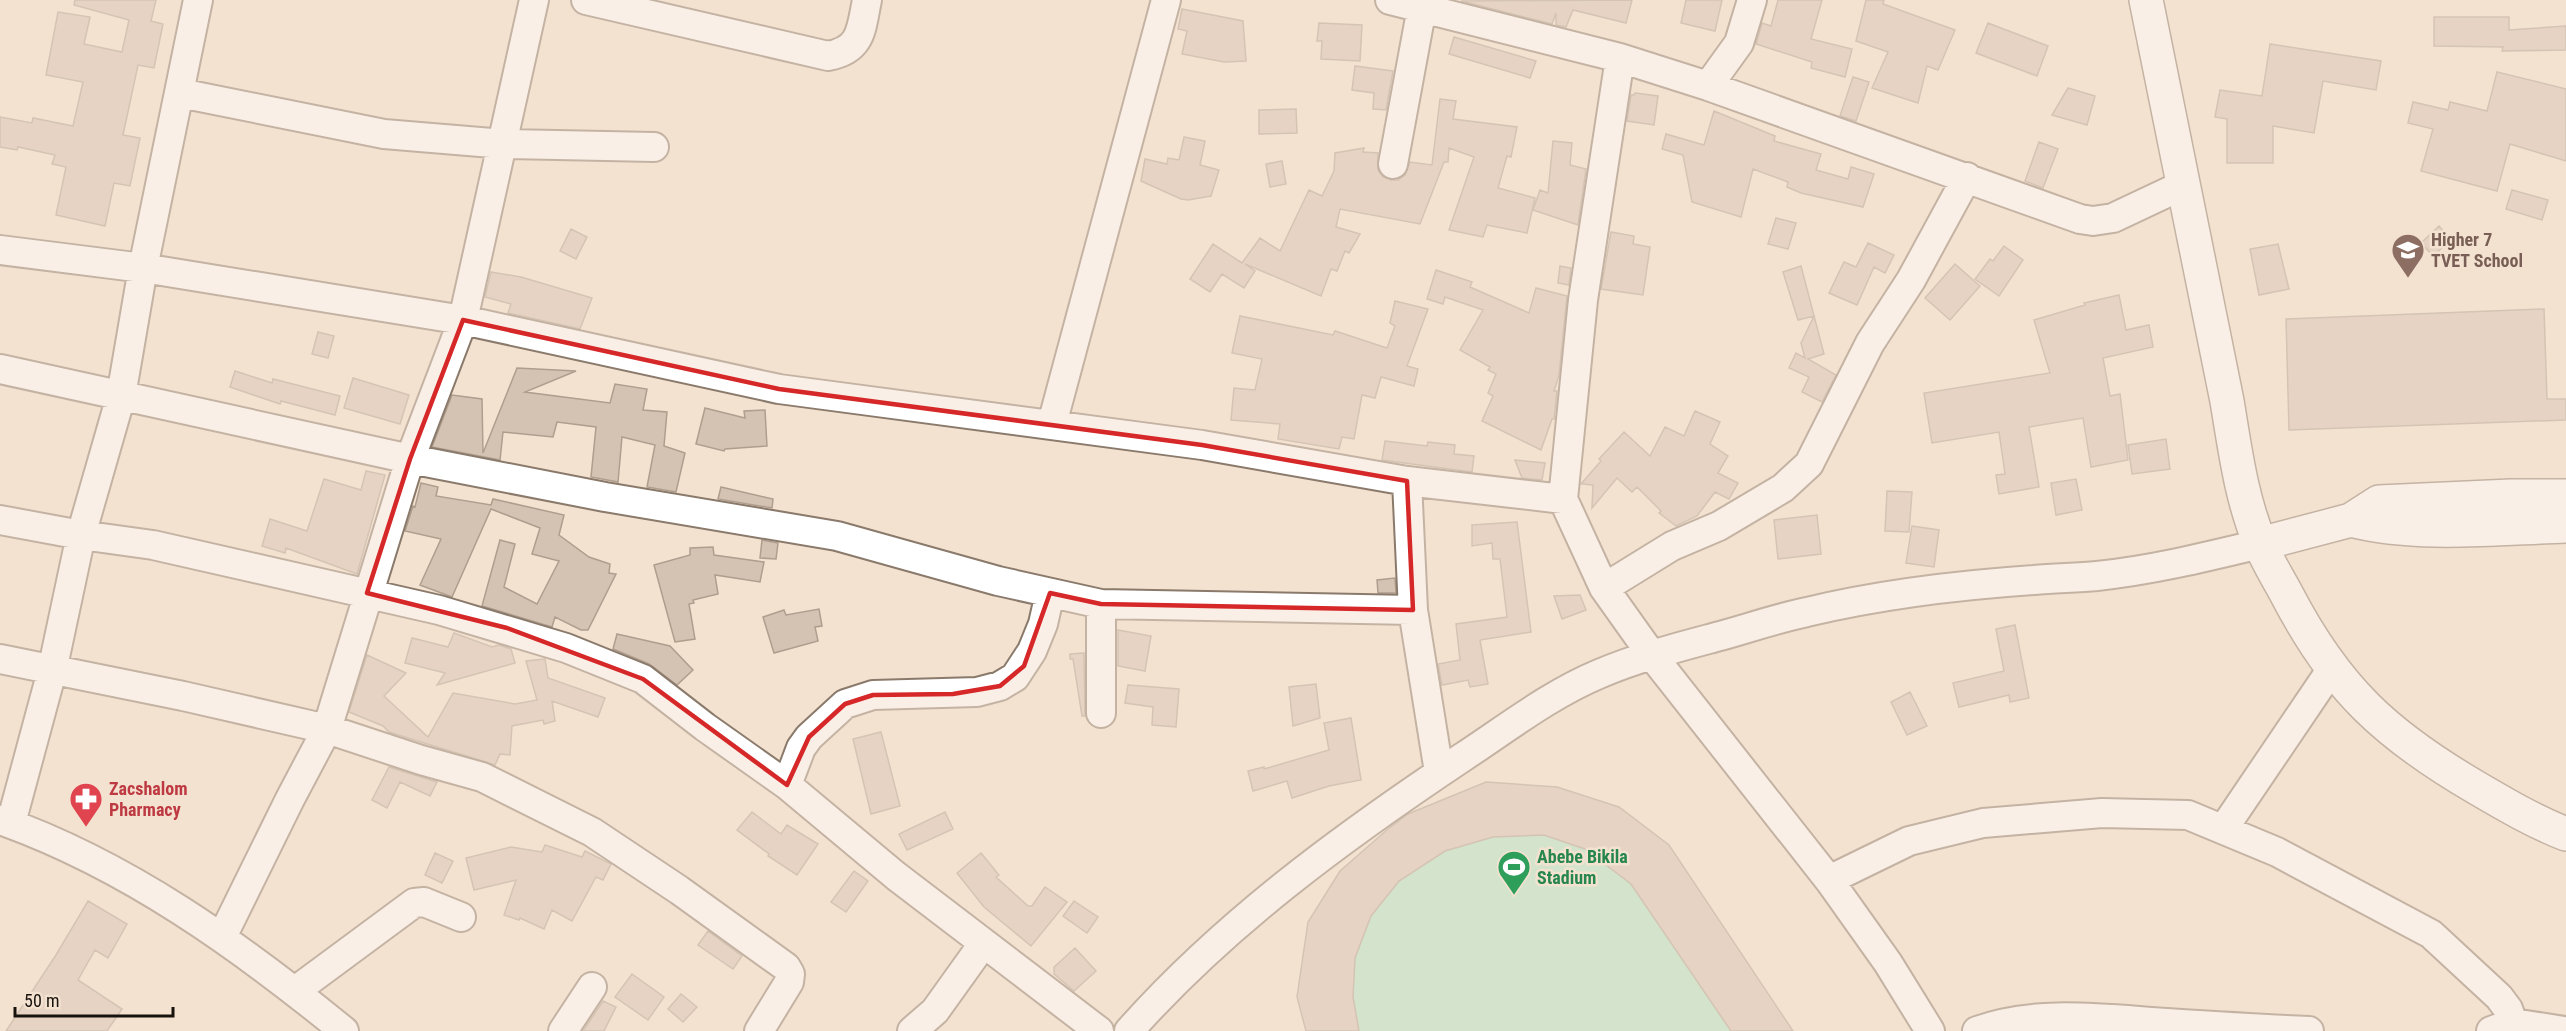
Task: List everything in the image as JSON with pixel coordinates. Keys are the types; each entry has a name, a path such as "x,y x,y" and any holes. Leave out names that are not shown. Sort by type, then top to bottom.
{"main road":[{"path":"2146,0 2240,475 2260,544 2308,635 2331,670 2356,699 2406,743 2435,764 2493,798 2566,834"},
{"path":"2260,544 2351,520 2379,502 2511,495 2566,496"},
{"path":"2351,520 2380,527 2414,529 2566,526"}],"street":[{"path":"198,0 143,268 121,396 81,536 52,671 5,822 120,874 222,937 344,1031"},
{"path":"222,937 327,729 410,459 463,320 504,144 534,0"},
{"path":"586,0 828,56 845,53 854,44 861,28 867,0"},
{"path":"1052,424 1166,0"},
{"path":"1390,0 1620,58 1708,86 2080,219 2093,221 2114,218 2183,185"},
{"path":"1708,86 1739,43 1752,0"},
{"path":"1393,164 1422,7"},
{"path":"1620,58 1583,300 1563,499 1604,588 1651,654 1829,880 1888,963 1930,1031"},
{"path":"180,93 384,134 504,144 654,147"},
{"path":"1604,588 1671,546 1719,526 1783,488 1809,464 1870,343 1911,280 1967,177"},
{"path":"0,250 143,268 463,320 779,389 1202,445 1407,481 1563,499"},
{"path":"0,369 410,459 604,497 828,534 1050,593 1101,604 1413,610"},
{"path":"1407,481 1413,610 1439,772"},
{"path":"0,520 81,536 153,545 440,610 507,628 566,648 643,679 687,714 787,785 896,876 1099,1031"},
{"path":"1128,1031 1153,1003 1223,938 1291,880 1351,834 1439,772 1567,690 1597,675 1651,654 1806,612 1879,598 2147,569 2260,544"},
{"path":"787,785 801,748 808,737 845,704 873,695 977,692 999,686 1015,677 1032,651 1043,624 1050,593"},
{"path":"1101,604 1101,714"},
{"path":"0,659 183,696 327,729 421,760 482,777 592,832 679,890 786,967 789,982 759,1031"},
{"path":"2224,828 2331,670"},
{"path":"1829,880 1870,858 1909,841 1983,823 2016,818 2141,812 2188,815 2224,828 2277,852 2431,934 2499,997 2508,1009 2510,1027 2564,1031"},
{"path":"295,991 414,903 424,902 461,917"},
{"path":"912,1031 934,1011 983,944"},
{"path":"563,1031 592,987"},
{"path":"1977,1031 2014,1020 2041,1018 2309,1031"}],"highlighted area":[{"path":"463,320 779,389 1202,445 1407,481 1413,610 1101,604 1050,593 1024,666 1000,686 953,694 873,695 845,704 809,737 787,785 643,679 507,628 367,593 410,459"}],"green space":[{"name":"Abebe Bikila Stadium","path":"1486,782 1557,787 1793,1031 1306,1031 1297,997 1308,922 1340,871 1400,818"}],"building":[{"path":"75,0 156,0 151,21 163,24 154,68 138,65 123,135 140,138 130,186 114,183 105,226 56,215 66,167 52,164 55,155 18,147 17,150 0,147 0,117 32,123 33,118 73,126 83,82 46,75 58,12 90,17 84,44 122,52 129,20 74,5"},
{"path":"1632,0 1626,23 1573,10 1566,27 1556,25 1556,13 1552,24 1461,1"},
{"path":"1686,0 1722,0 1715,31 1681,23"},
{"path":"1778,0 1822,0 1811,39 1852,49 1845,77 1811,68 1812,62 1756,44 1762,23 1771,26"},
{"path":"1866,0 1884,0 1883,4 1955,30 1938,70 1927,66 1918,103 1872,88 1888,52 1856,41"},
{"path":"1182,9 1243,21 1246,61 1224,62 1182,54 1187,31 1178,29"},
{"path":"2434,17 2509,17 2509,30 2566,26 2566,50 2502,51 2503,47 2434,46"},
{"path":"1319,23 1362,25 1360,61 1321,59 1322,41 1317,41"},
{"path":"1988,23 2048,46 2037,76 1976,53"},
{"path":"1454,37 1536,61 1530,78 1449,54"},
{"path":"2270,44 2381,61 2376,90 2323,81 2314,133 2273,126 2273,163 2227,163 2227,119 2215,117 2220,90 2262,96"},
{"path":"1355,66 1393,71 1386,110 1373,109 1374,93 1352,90"},
{"path":"2497,72 2566,89 2566,161 2510,144 2497,191 2421,171 2433,129 2408,123 2413,102 2448,110 2450,102 2487,111"},
{"path":"1853,77 1869,82 1856,121 1840,116"},
{"path":"2068,88 2095,96 2087,125 2052,115"},
{"path":"1635,93 1658,96 1654,125 1627,121 1631,95"},
{"path":"1440,99 1456,101 1453,119 1517,127 1511,157 1507,156 1498,188 1535,198 1527,233 1487,225 1483,237 1449,230 1474,157 1449,148 1448,162 1444,162 1420,224 1340,209 1336,227 1360,234 1349,253 1345,251 1337,271 1331,269 1321,296 1245,264 1255,271 1244,288 1222,274 1210,292 1190,279 1213,244 1242,263 1260,238 1280,251 1309,190 1322,196 1334,171 1335,153 1364,148 1363,152 1378,153 1378,170 1383,177 1391,180 1398,180 1405,175 1410,162 1432,165"},
{"path":"1296,109 1297,133 1259,134 1259,110"},
{"path":"1714,111 1775,136 1774,141 1821,154 1816,170 1848,179 1851,167 1874,174 1863,207 1801,193 1787,187 1788,182 1753,169 1741,217 1692,202 1683,155 1662,149 1666,134 1704,145"},
{"path":"1184,137 1205,141 1200,165 1219,170 1211,196 1181,199 1141,181 1145,159 1167,164 1168,158 1179,160"},
{"path":"1553,141 1572,143 1570,165 1586,169 1578,225 1533,210 1540,190 1548,193"},
{"path":"2039,142 2058,149 2043,188 2025,181"},
{"path":"1282,161 1286,184 1270,187 1266,164"},
{"path":"2512,190 2548,200 2542,220 2506,209"},
{"path":"1776,218 1796,223 1788,249 1768,244"},
{"path":"2439,226 2451,240 2433,256 2421,243"},
{"path":"571,229 587,237 576,259 560,251"},
{"path":"1611,232 1634,236 1633,244 1650,247 1643,295 1601,289"},
{"path":"1868,243 1894,255 1885,273 1874,267 1857,305 1829,293 1844,262 1856,267"},
{"path":"2278,244 2289,289 2259,295 2250,249"},
{"path":"2004,246 2023,260 1999,296 1975,279 1990,259 1993,261"},
{"path":"1955,264 1980,286 1950,320 1925,298"},
{"path":"1560,266 1571,268 1569,285 1558,283"},
{"path":"1801,266 1824,354 1808,359 1836,375 1822,402 1802,392 1809,377 1789,368 1796,353 1805,358 1801,343 1814,316 1798,320 1783,272"},
{"path":"1436,270 1472,282 1470,287 1529,313 1536,288 1567,296 1559,375 1554,391 1557,391 1554,419 1552,419 1541,450 1482,421 1493,396 1488,393 1496,374 1488,370 1490,367 1460,350 1483,310 1445,297 1443,304 1427,299"},
{"path":"491,272 521,277 592,298 580,329 508,313 511,304 485,297"},
{"path":"2119,295 2126,330 2149,325 2153,347 2103,358 2110,396 2120,394 2128,460 2091,467 2083,418 2029,427 2039,487 1999,494 1996,475 2005,474 1999,432 1932,443 1924,393 2050,373 2034,320 2085,305 2084,303"},
{"path":"1395,301 1428,309 1407,366 1418,369 1414,386 1381,377 1375,398 1362,395 1354,439 1342,437 1339,449 1278,439 1280,424 1231,420 1234,388 1255,390 1262,359 1232,353 1240,316 1333,335 1335,331 1387,348 1395,326 1390,323"},
{"path":"2544,309 2547,399 2566,399 2566,420 2289,430 2286,319"},
{"path":"318,332 334,336 328,358 312,354"},
{"path":"517,368 576,371 525,392 610,403 615,384 647,389 643,410 667,412 664,446 685,453 676,492 647,487 655,445 622,437 618,482 591,477 596,427 557,422 553,437 503,432 500,460 432,447 452,395 482,399 483,453"},
{"path":"235,371 272,383 273,379 340,396 335,415 281,401 280,404 230,387"},
{"path":"353,378 409,395 400,424 344,408"},
{"path":"705,408 745,418 744,411 765,410 767,446 725,449 724,451 696,444"},
{"path":"1695,411 1720,422 1710,444 1728,456 1718,473 1738,483 1729,499 1715,492 1697,516 1676,526 1659,513 1661,511 1637,487 1632,492 1617,478 1592,508 1593,485 1581,484 1601,461 1599,459 1624,432 1650,456 1665,427 1684,436"},
{"path":"2166,439 2170,469 2132,474 2128,445"},
{"path":"1385,441 1427,446 1428,442 1455,445 1454,454 1474,456 1472,472 1382,460"},
{"path":"1515,460 1545,463 1542,480 1522,478"},
{"path":"366,471 385,475 357,574 286,548 285,553 262,546 270,519 307,531 324,479 361,490"},
{"path":"2076,479 2082,510 2056,515 2051,483"},
{"path":"421,483 438,487 436,496 491,505 493,499 564,515 559,535 589,557 610,564 609,573 616,574 588,630 581,630 555,617 552,627 482,606 500,540 515,544 504,587 537,604 559,561 532,554 540,528 491,509 452,597 420,585 441,539 405,531 413,506 415,507"},
{"path":"721,487 773,499 772,508 718,499"},
{"path":"1887,491 1912,492 1909,532 1885,531"},
{"path":"1817,515 1821,554 1778,559 1774,520"},
{"path":"1517,522 1531,632 1480,640 1488,684 1470,687 1468,680 1442,685 1438,664 1460,660 1456,624 1507,617 1500,559 1493,559 1492,543 1472,546 1472,525"},
{"path":"1912,526 1939,530 1934,567 1906,563"},
{"path":"762,540 778,543 776,559 760,558"},
{"path":"713,547 714,555 764,562 760,582 715,575 718,594 693,600 694,603 689,604 695,639 675,642 654,565 690,555 690,548"},
{"path":"1395,578 1396,593 1378,593 1377,580"},
{"path":"1580,595 1586,610 1562,619 1554,596"},
{"path":"819,609 822,626 815,627 818,641 774,653 763,617 784,610 786,615"},
{"path":"2015,625 2029,698 2010,702 2009,695 1959,707 1953,683 2004,671 1996,629"},
{"path":"1118,630 1151,636 1145,671 1118,666"},
{"path":"454,633 492,647 499,645 511,649 515,663 437,685 445,673 405,663 412,638 448,647"},
{"path":"617,634 670,646 693,670 677,685 649,664 613,649"},
{"path":"1084,653 1085,716 1082,716 1073,659 1070,659 1070,654"},
{"path":"367,655 406,673 384,696 428,737 453,693 515,704 537,700 526,661 545,659 548,678 605,698 598,717 552,701 555,721 544,724 543,720 512,726 510,755 500,754 495,765 389,732 383,726 349,712"},
{"path":"1316,684 1320,718 1293,726 1289,687"},
{"path":"1128,685 1179,689 1176,727 1152,725 1153,707 1125,703"},
{"path":"1910,692 1927,726 1907,735 1891,702"},
{"path":"1351,718 1361,780 1329,786 1292,798 1287,781 1253,791 1248,771 1264,767 1264,769 1329,750 1324,723"},
{"path":"881,732 900,806 871,814 853,739"},
{"path":"389,767 437,782 430,796 400,782 387,808 372,800"},
{"path":"1486,782 1557,787 1619,807 1669,845 1793,1031 1731,1031 1631,884 1585,849 1544,835 1493,837 1445,851 1399,881 1371,916 1355,958 1353,997 1359,1031 1306,1031 1297,997 1308,922 1340,871 1408,814"},
{"path":"752,812 781,834 787,825 818,844 797,875 768,856 769,854 737,830"},
{"path":"945,812 953,829 907,850 899,834"},
{"path":"545,845 582,857 585,851 611,864 603,880 596,877 572,921 552,910 544,929 520,918 519,920 504,915 516,880 474,890 466,858 511,847 542,852"},
{"path":"435,853 453,861 442,883 425,875"},
{"path":"981,853 999,875 996,877 1028,906 1032,906 1045,887 1067,902 1031,946 984,907 957,873"},
{"path":"854,871 868,881 846,912 831,902"},
{"path":"88,901 127,924 108,958 95,950 78,980 122,1009 107,1031 6,1031 56,955"},
{"path":"1074,901 1098,917 1087,933 1063,916"},
{"path":"708,931 742,956 733,969 698,945"},
{"path":"1075,948 1096,971 1074,991 1054,974 1054,967"},
{"path":"632,974 664,997 648,1020 615,997"},
{"path":"681,994 697,1007 683,1022 668,1009"},
{"path":"603,1001 616,1007 604,1031 583,1031"}],"place":[{"name":"Higher 7 TVET School","path":"2408,279"},
{"name":"Zacshalom Pharmacy","path":"86,828"},
{"name":"Abebe Bikila Stadium","path":"1514,896"}]}
